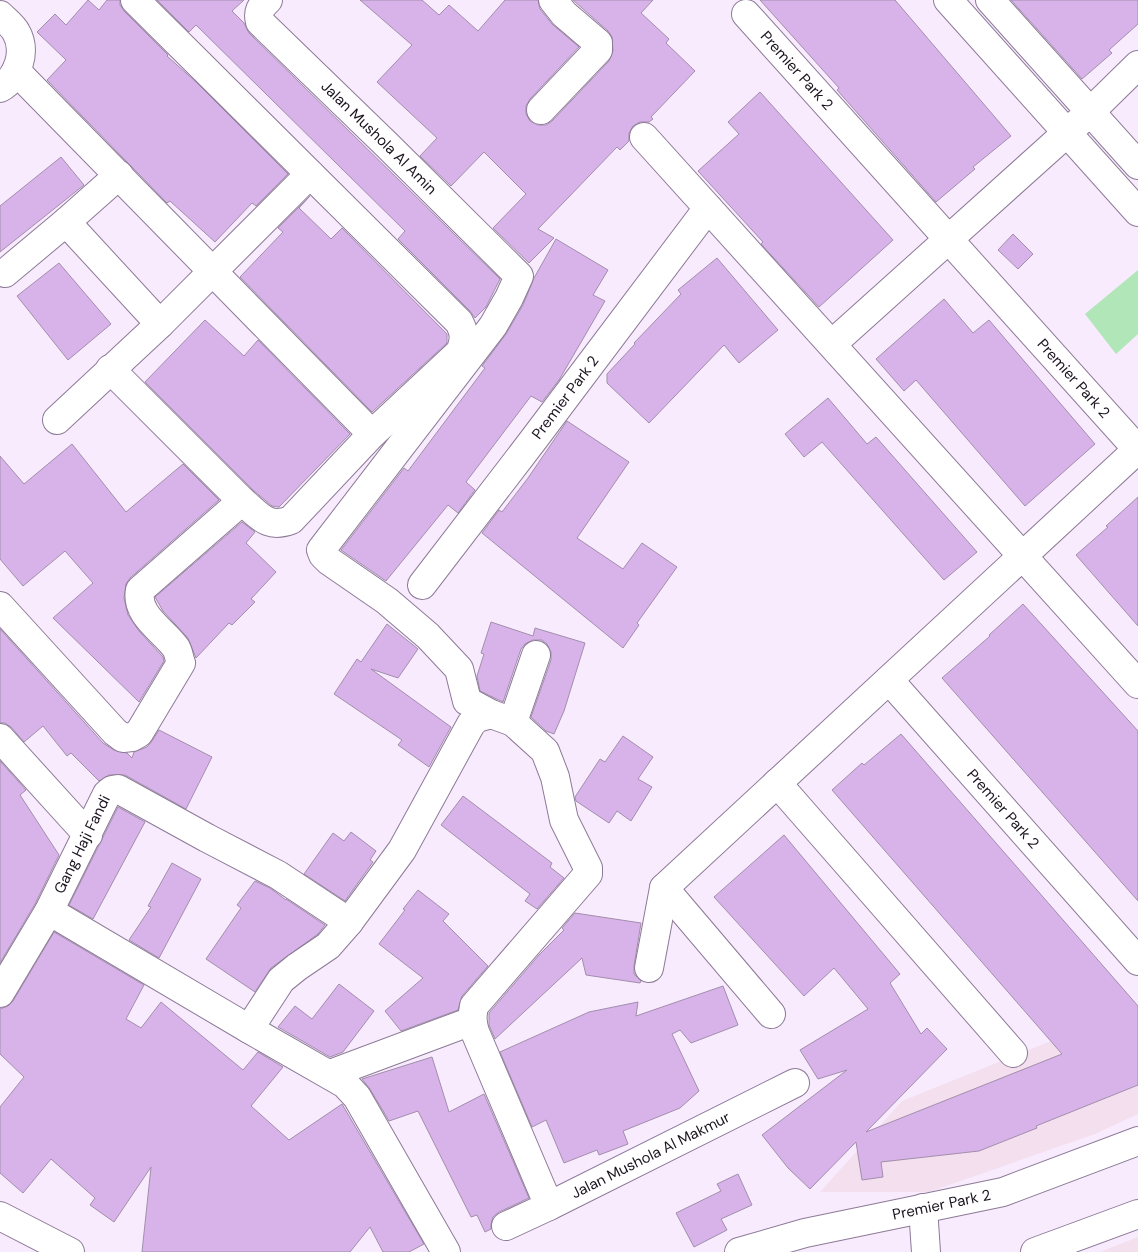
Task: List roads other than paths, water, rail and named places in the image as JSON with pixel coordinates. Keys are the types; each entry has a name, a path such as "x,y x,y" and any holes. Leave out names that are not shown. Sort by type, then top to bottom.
{"street":[{"path":"110,369 242,501 262,519 273,524 281,524 291,520 372,434 460,352 465,341 464,331 459,322 135,0"},
{"name":"Jalan Mushola Al Amin","path":"268,0 260,8 258,14 260,22 519,276 494,326 321,550 329,561 387,601 428,636 460,670 467,702 502,718"},
{"path":"541,110 599,47 598,43 564,14 553,0"},
{"path":"948,0 1138,212"},
{"path":"990,0 1138,165"},
{"path":"8,9 20,45 20,58 7,81 40,95 372,434"},
{"name":"Premier Park 2","path":"664,888 1138,450 746,14"},
{"path":"832,344 1090,112 1138,65"},
{"path":"644,136 1138,684"},
{"path":"56,420 160,324 310,174"},
{"path":"5,273 119,176"},
{"name":"Premier Park 2","path":"422,585 708,208"},
{"path":"66,222 160,324"},
{"path":"0,606 115,732 123,738 132,737 139,733 180,664 177,650 140,608 138,599 140,590 242,501"},
{"path":"502,718 536,655"},
{"name":"Premier Park 2","path":"889,680 1138,961"},
{"path":"249,1029 282,980 297,967 328,946 350,922 402,850 471,724 477,718 502,718 545,751 555,777 564,820 588,868 588,874 474,1006 472,1021 549,1206"},
{"path":"0,738 88,835"},
{"path":"776,783 1012,1053"},
{"name":"Gang Haji Fandi","path":"4,973 48,911 107,794 112,790 118,789 278,875 350,922"},
{"path":"649,968 664,888"},
{"path":"664,888 771,1014"},
{"path":"48,911 345,1084 357,1097 446,1252"},
{"path":"330,1074 472,1021"},
{"name":"Jalan Mushola Al Makmur","path":"506,1226 795,1083"},
{"name":"Premier Park 2","path":"738,1252 805,1233 1003,1192 1138,1141"},
{"path":"923,1208 926,1252"},
{"path":"1035,1252 1138,1214"},
{"path":"0,1216 70,1252"}]}
